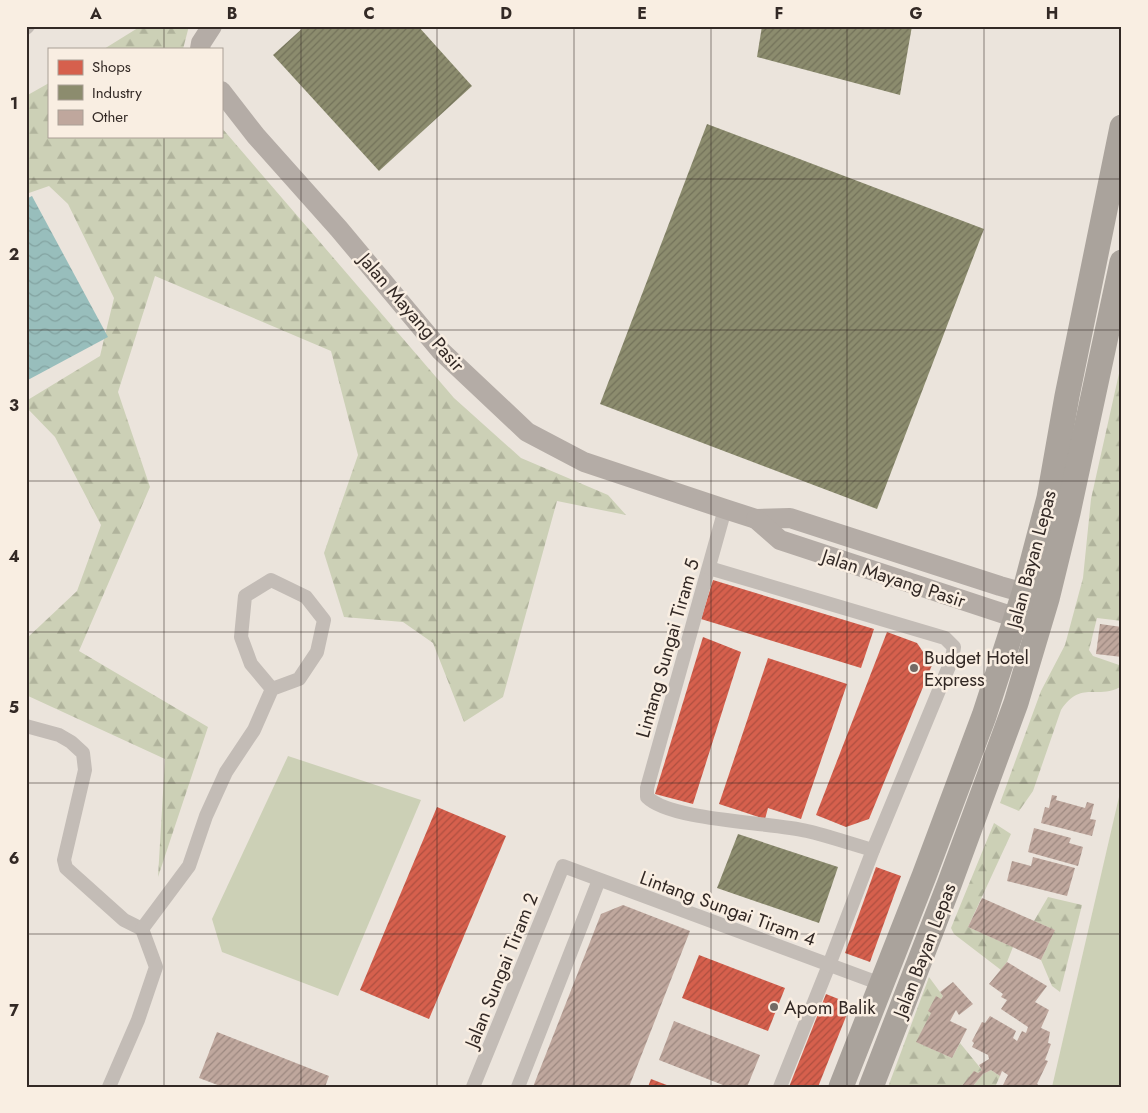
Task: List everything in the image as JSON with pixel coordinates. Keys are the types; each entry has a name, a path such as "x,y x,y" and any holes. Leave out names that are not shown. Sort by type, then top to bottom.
{"highway":[{"name":"Jalan Bayan Lepas","path":"871,1087 953,876 1016,703 1039,625 1035,596 1049,498 1067,396 1122,127"},
{"name":"Jalan Bayan Lepas","path":"841,1087 928,867 984,716 1015,618 1035,596 1068,513 1122,262"},
{"path":"1016,703 1045,647 1062,589 1068,513"}],"street":[{"path":"200,48 201,43 212,26"},
{"name":"Jalan Mayang Pasir","path":"222,93 256,136 339,228 441,351 527,432 584,462 725,509 756,519 790,518 1035,596"},
{"name":"Lintang Sungai Tiram 5","path":"725,509 647,788 647,797 654,804 696,816 806,830 873,850"},
{"name":"Jalan Mayang Pasir","path":"756,519 780,540 1039,625"},
{"path":"709,568 945,638 954,647 952,658 873,850 780,1087"},
{"path":"142,929 189,866 206,816 226,772 254,730 272,689 299,679 317,652 324,620 306,597 271,580 245,596 241,637 251,664 272,689"},
{"path":"26,726 59,735 71,742 83,753 85,770 64,860 66,868 124,920 142,929 156,966 138,1020 109,1087"},
{"name":"Lintang Sungai Tiram 4","path":"562,866 881,984"},
{"name":"Jalan Sungai Tiram 2","path":"474,1087 562,866"},
{"path":"518,1087 599,880"}],"green space":[{"path":"141,26 189,26 183,48 106,48"},
{"path":"48,84 48,138 222,138 222,128 454,398 521,458 608,495 626,515 557,501 503,697 464,722 433,643 403,622 344,617 324,553 358,455 331,351 155,276 118,392 150,487 79,651 208,727 158,877 165,759 26,695 26,639 77,591 101,525 55,437 26,407 26,401 100,356 114,298 68,204 49,186 26,194 26,96"},
{"path":"1122,360 1122,621 1097,618 1089,650 1093,656 1122,666 1122,686 1105,692 1083,693 1076,695 1068,701 1061,710 1033,791 1019,811 1000,803 1041,691 1065,645 1083,578 1091,499"},
{"path":"288,756 421,800 338,996 222,952 212,919"},
{"path":"1122,784 1122,1087 1052,1087"},
{"path":"994,823 1011,834 968,927 1013,947 1007,962 1001,970 954,934 951,928"},
{"path":"1048,897 1082,905 1060,992 1052,986 1041,960 1055,930 1034,921"},
{"path":"929,977 943,996 931,1013 917,1042 952,1058 960,1043 982,1070 978,1073 974,1072 961,1087 888,1087"},
{"path":"991,1070 1000,1076 995,1087 972,1087 983,1074"}],"water":[{"path":"32,196 108,337 26,381 26,199"}],"building: Shops":[{"path":"713,580 874,629 861,668 701,619"},
{"path":"887,632 917,643 932,665 869,819 846,827 816,815"},
{"path":"703,637 741,652 693,804 655,794"},
{"path":"768,658 847,684 801,819 768,808 765,819 719,804"},
{"path":"437,807 506,836 429,1019 360,990"},
{"path":"876,867 901,876 870,962 845,953"},
{"path":"699,955 785,988 768,1031 682,998"},
{"path":"826,994 851,1004 818,1087 789,1087"},
{"path":"651,1079 672,1087 648,1087"}],"building: Industry":[{"path":"305,26 418,26 472,86 379,171 273,55"},
{"path":"762,26 912,26 900,95 757,57"},
{"path":"707,124 984,229 877,509 600,404"},
{"path":"738,834 838,867 819,923 717,888"}],"building: Other":[{"path":"1100,624 1122,627 1122,657 1096,654"},
{"path":"1052,795 1057,796 1056,800 1085,808 1087,802 1094,804 1090,819 1096,820 1092,836 1041,823 1045,807 1049,808"},
{"path":"1034,828 1071,838 1069,843 1083,847 1078,866 1028,852"},
{"path":"1033,857 1075,868 1067,896 1007,881 1012,861 1031,866"},
{"path":"982,898 1055,930 1041,960 968,927"},
{"path":"623,905 690,931 629,1087 533,1087 601,914"},
{"path":"1007,962 1047,986 1035,1002 1049,1010 1041,1028 1050,1032 1048,1043 1051,1044 1045,1060 1048,1061 1037,1084 1041,1087 1006,1087 1003,1085 1008,1075 1002,1071 1000,1076 991,1070 983,1074 972,1087 961,1087 974,1071 978,1073 982,1070 979,1065 989,1059 988,1055 972,1047 974,1043 972,1041 982,1022 985,1023 990,1016 1016,1031 1013,1038 1017,1041 1022,1031 1026,1033 1028,1027 1001,1009 1007,1000 1001,997 1003,994 989,984"},
{"path":"953,982 973,1004 959,1015 956,1010 950,1021 967,1029 952,1058 916,1042 931,1013 928,1011 936,996 941,999 943,996 940,992"},
{"path":"674,1021 760,1055 747,1087 728,1087 659,1060"},
{"path":"217,1032 329,1076 325,1087 223,1087 199,1078"}],"place":[{"name":"Budget Hotel Express","path":"914,668"},
{"name":"Apom Balik","path":"774,1007"}]}
